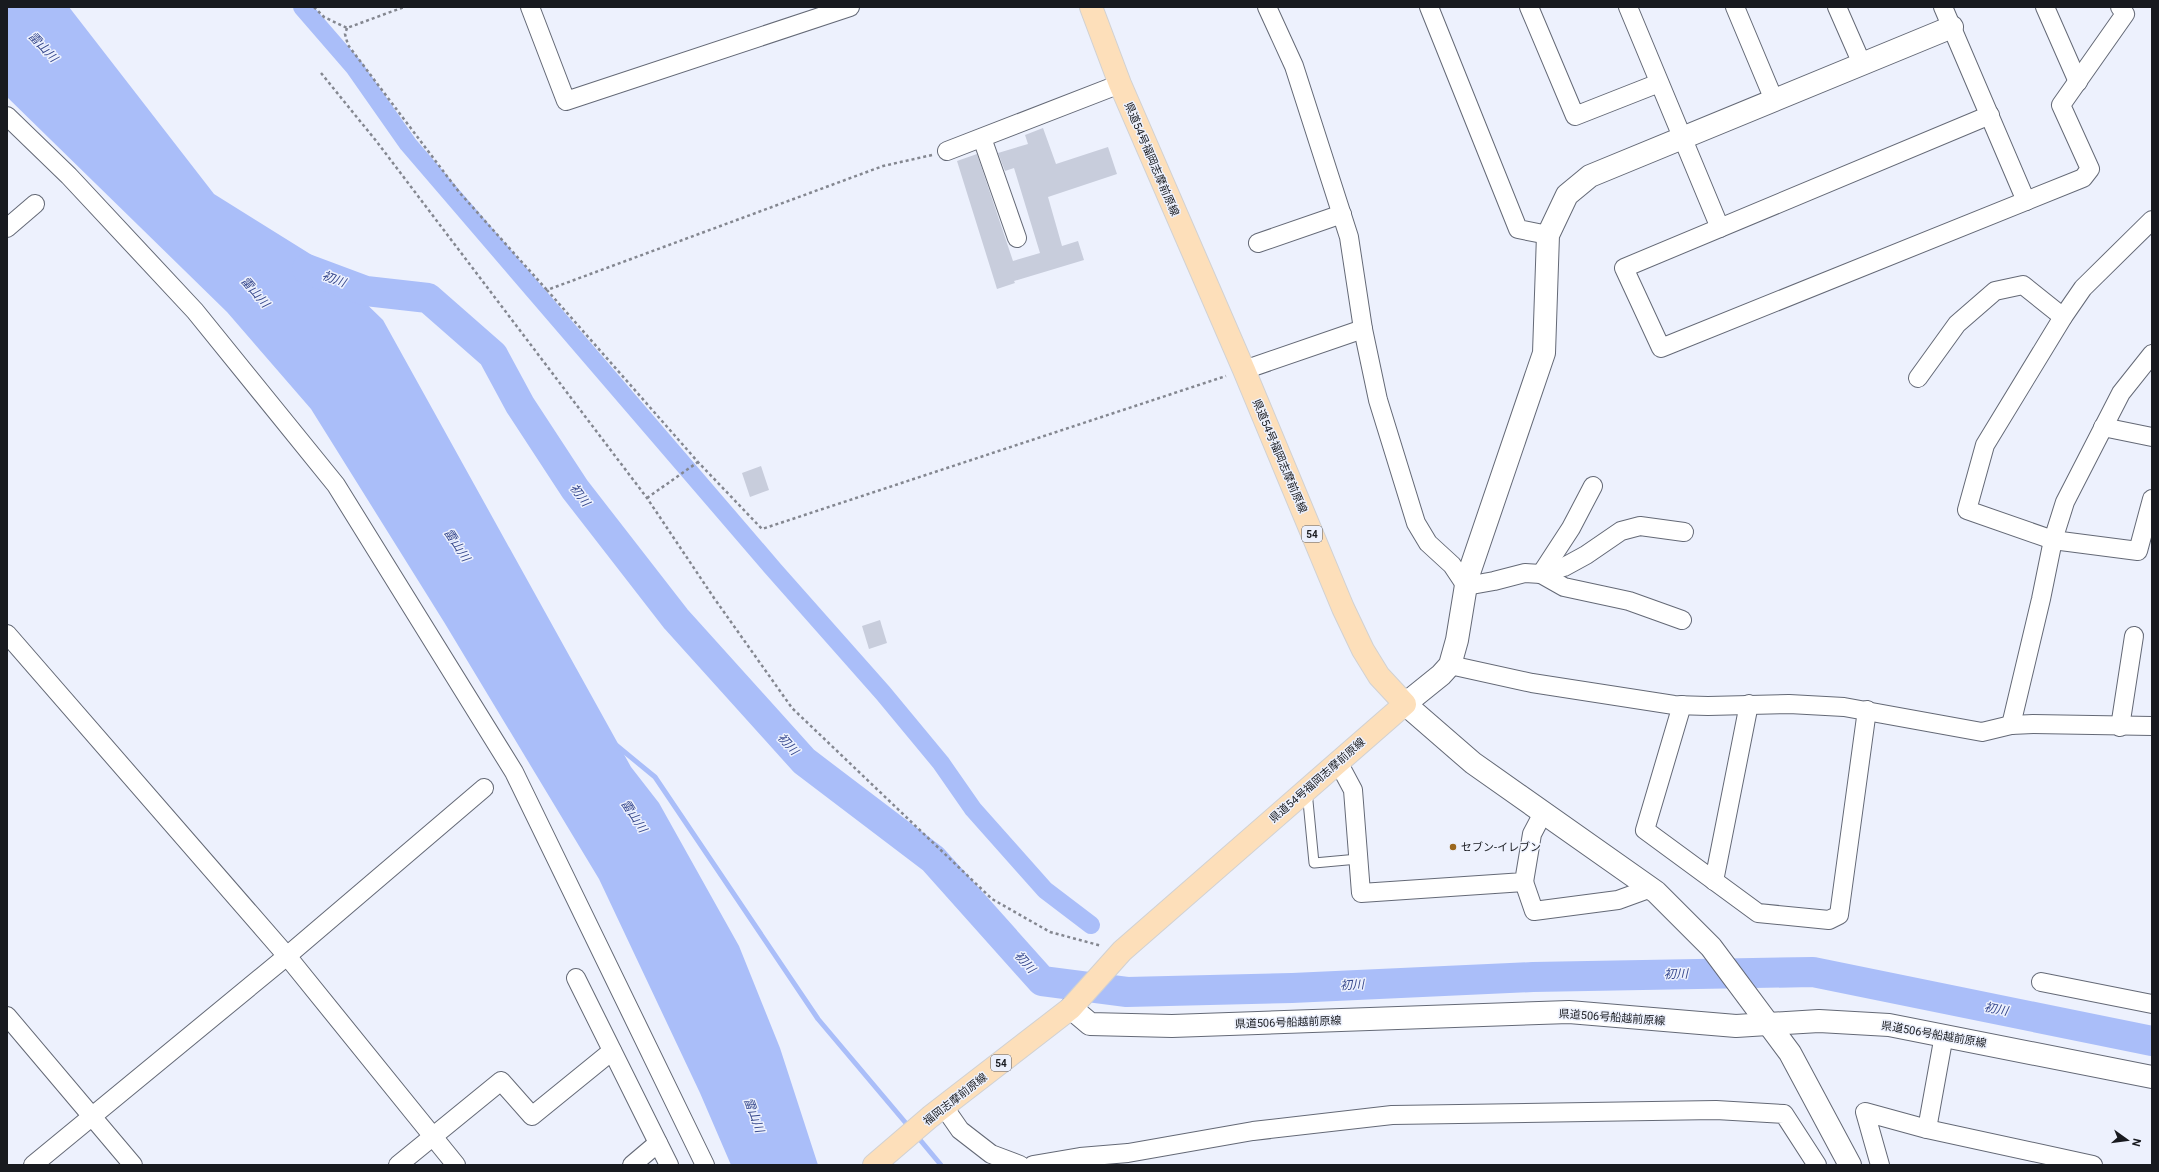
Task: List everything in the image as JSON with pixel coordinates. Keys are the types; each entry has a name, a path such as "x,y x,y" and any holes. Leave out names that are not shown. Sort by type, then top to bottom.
{"main road":[{"name":"県道54号福岡志摩前原線","path":"1091,7 1120,84 1244,370 1343,608 1363,650 1379,676 1405,704 1122,951"},
{"name":"福岡志摩前原線","path":"874,1165 937,1112 1072,1008 1122,951"}],"street":[{"path":"530,7 566,101 850,7"},
{"path":"1267,7 1294,66 1349,237 1363,329 1378,400 1416,523 1428,543 1452,565 1466,586"},
{"path":"1429,7 1518,229 1548,236"},
{"path":"1529,7 1575,116 1659,83"},
{"path":"1628,7 1720,228"},
{"path":"1735,7 1774,100"},
{"path":"1837,7 1862,64"},
{"path":"1943,7 2026,200"},
{"path":"2045,7 2078,82"},
{"path":"1990,115 1624,268 1661,348 2083,178 2090,169 2061,105 2125,14 2120,7"},
{"path":"1850,1165 1790,1054 1712,947 1653,890 1473,763 1405,704 1441,675 1450,665 1458,640 1466,586 1544,353 1548,236 1567,195 1590,176 1952,27"},
{"path":"947,151 1120,84"},
{"path":"7,116 70,176 195,311 336,485 514,772 705,1165"},
{"path":"982,138 1017,238"},
{"path":"7,228 35,204"},
{"path":"1258,243 1342,214"},
{"path":"2149,230 2083,288 2063,317 1985,445 1967,510 2053,540 2138,550 2152,499"},
{"path":"1918,378 1957,324 1994,291 2023,285 2063,317"},
{"path":"1244,370 1363,329"},
{"path":"2011,725 2041,599 2053,540 2064,502 2122,393 2152,354"},
{"path":"2103,428 2152,437"},
{"path":"1540,574 1572,528 1593,486"},
{"path":"1540,574 1564,567 1586,555 1621,531 1640,526 1684,532"},
{"path":"1466,586 1494,581 1525,572 1540,574 1564,587 1629,601 1682,620"},
{"path":"7,634 287,956 456,1165"},
{"path":"2120,727 2134,636"},
{"path":"1450,665 1532,683 1640,701 1682,705 1749,704 1844,707 1868,710 1913,721 1982,732 2011,725 2120,727 2152,726"},
{"path":"1714,881 1749,704"},
{"path":"1682,705 1646,830 1758,913 1829,920 1838,915 1868,710"},
{"path":"1338,762 1353,790 1361,892 1524,882"},
{"path":"33,1165 287,956 484,788"},
{"path":"1543,813 1532,834 1524,882 1534,911 1618,900 1653,890"},
{"path":"576,978 669,1165"},
{"path":"2041,982 2152,1004"},
{"name":"県道506号船越前原線","path":"1072,1008 1090,1024 1172,1026 1569,1012 1736,1026 1819,1021 1889,1025 2152,1077"},
{"path":"7,1016 133,1165"},
{"path":"1927,1129 1944,1035"},
{"path":"398,1165 434,1138 501,1081 532,1116 612,1051"},
{"path":"1034,1165 1080,1157 1135,1152 1253,1131 1392,1115 1716,1110 1784,1114 1817,1165"},
{"path":"937,1112 985,1150 1020,1165"},
{"path":"1880,1165 1865,1112 1927,1129 2093,1165"},
{"path":"632,1165 658,1143"}],"lane":[{"path":"1307,790 1314,864 1358,859"}],"path":[{"path":"314,7 324,17 347,28 404,7"},
{"path":"347,28 345,34 348,44 460,192 547,290 696,463 762,529 1244,370"},
{"path":"321,73 377,142 647,498 714,598 792,708 992,899 1050,932 1079,941 1122,951"},
{"path":"547,290 883,166 947,151"},
{"path":"647,498 696,463"}],"water":[{"name":"雷山川","path":"7,7 69,7 214,194 323,262 383,320 631,767 659,803 739,946 780,1048 818,1165 731,1165 700,1093 599,879 444,622 311,409 227,312 7,97"}],"building":[{"path":"1043,128 1056,164 1108,147 1117,174 1048,197 1062,246 1078,241 1084,260 1014,281 1015,283 997,289 957,161 977,154 1013,261 1040,253 1014,168 1005,171 998,153 1028,144 1025,135"},
{"path":"761,466 769,490 750,497 742,473"},
{"path":"880,620 887,643 869,649 862,626"}],"waterway":[{"path":"302,7 354,67 408,144 775,571 883,693 941,763 973,809 1045,890 1091,925"},
{"name":"初川","path":"307,269 366,291 428,298 493,355 520,405 575,489 676,619 804,761 933,859 1042,981 1127,992 1292,988 1533,977 1813,972 2152,1041"},
{"path":"616,745 655,777 818,1019 910,1128"},
{"path":"916,1135 941,1165"}],"place":[{"name":"セブン-イレブン","path":"1453,847"}]}
